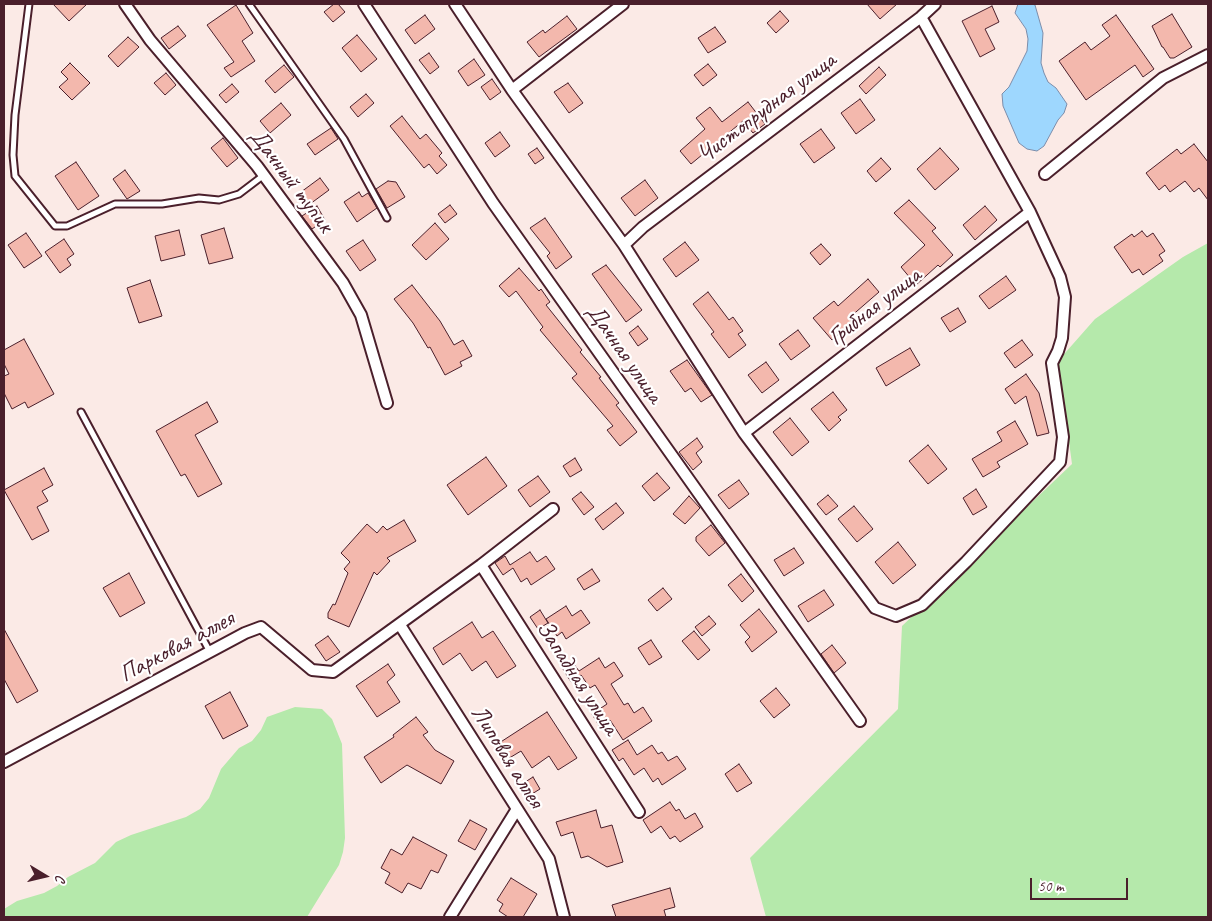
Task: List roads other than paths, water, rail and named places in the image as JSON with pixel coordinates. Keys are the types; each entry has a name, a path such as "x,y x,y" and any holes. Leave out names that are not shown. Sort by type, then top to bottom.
{"street":[{"name":"Дачный тупик","path":"125,4 150,40 264,175 342,282 361,315 387,403"},
{"name":"Дачная улица","path":"364,4 492,203 860,721"},
{"path":"455,4 512,90 624,245 744,433 875,608 896,616 922,605 966,562 1060,462 1063,437 1052,363 1062,338 1065,297 1060,277 1030,212 921,17"},
{"path":"512,90 623,4"},
{"name":"Чистопрудная улица","path":"624,245 643,228 921,17 935,4"},
{"path":"1045,174 1163,78 1208,55"},
{"name":"Грибная улица","path":"744,433 1030,212"},
{"name":"Парковая аллея","path":"4,762 245,633 261,627 312,670 333,672 481,565 553,509"},
{"name":"Западная улица","path":"481,565 639,812"},
{"name":"Липовая аллея","path":"400,625 549,859 564,917"},
{"path":"450,917 516,809"}],"lane":[{"path":"29,4 15,115 13,156 16,176 55,226 67,226 116,204 162,204 199,198 219,200 239,194 264,175"},
{"path":"249,4 344,139 387,218"},
{"path":"81,412 211,652"}],"water":[{"path":"1018,4 1035,5 1043,33 1041,63 1044,73 1048,82 1056,88 1067,104 1064,113 1058,120 1044,146 1037,151 1027,149 1019,143 1003,106 1002,94 1009,87 1027,51 1028,39 1026,29 1015,13"}]}
